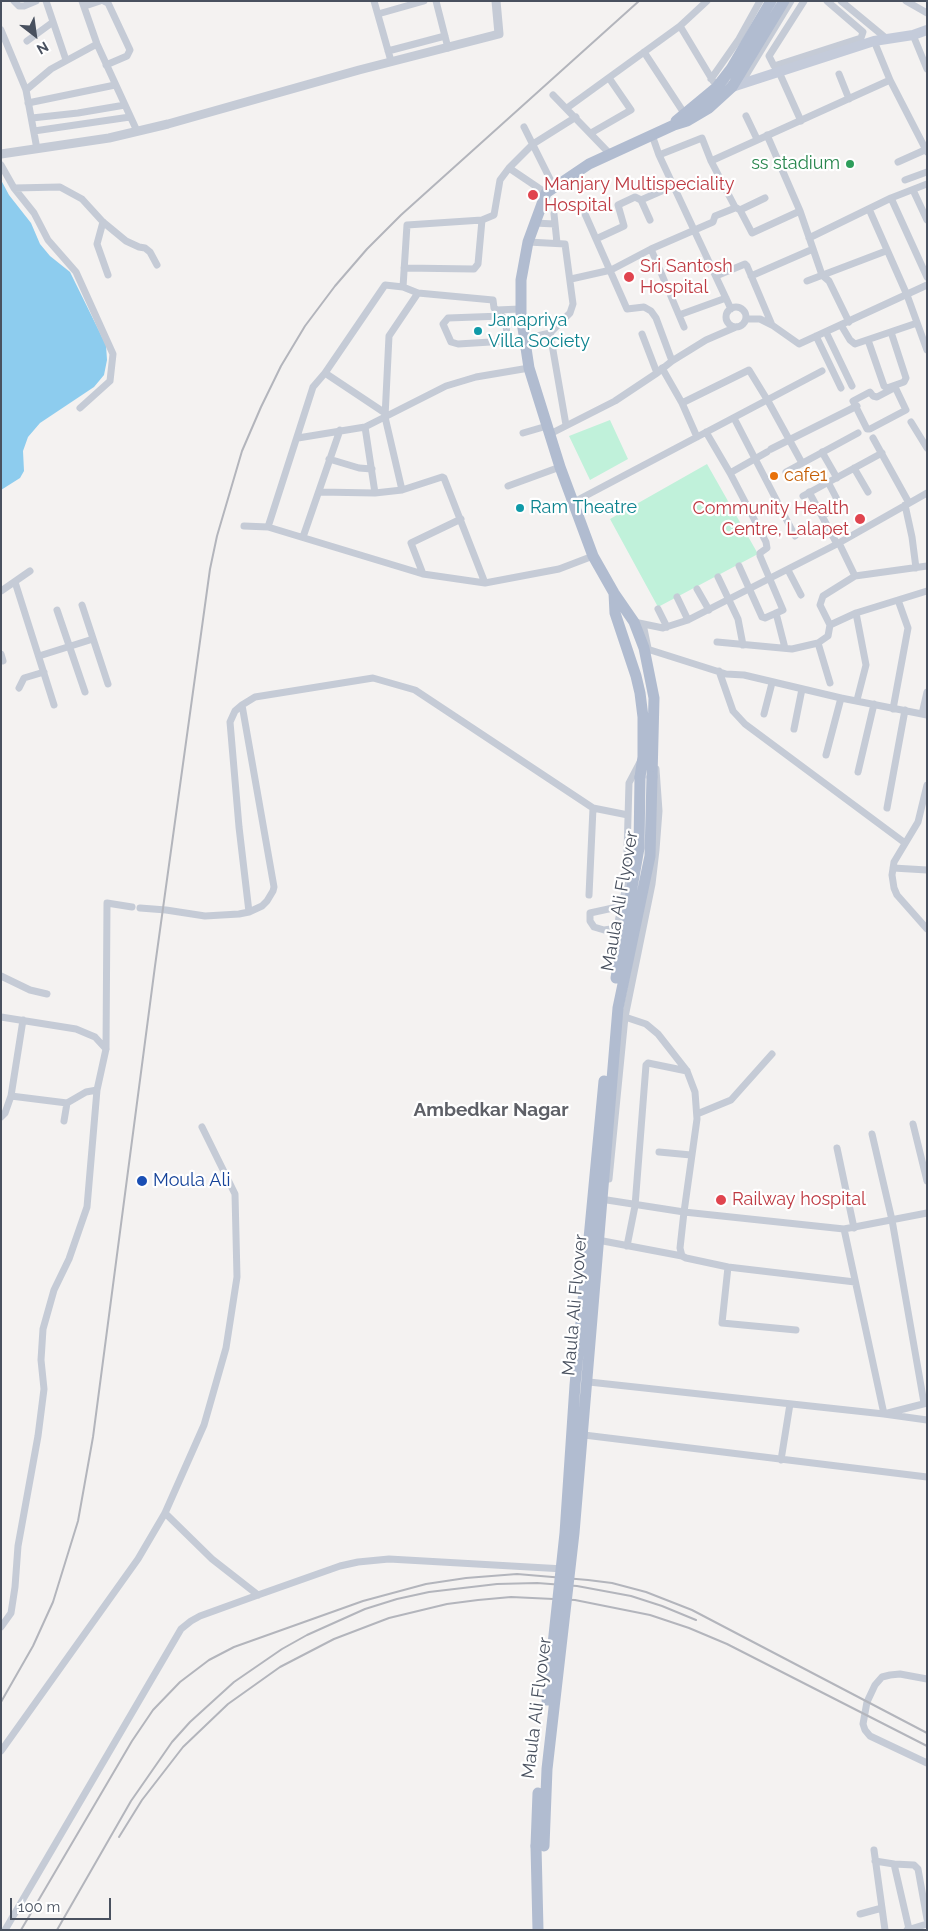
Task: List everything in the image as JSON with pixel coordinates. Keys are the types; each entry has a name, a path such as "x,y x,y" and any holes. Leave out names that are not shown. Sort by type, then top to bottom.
{"main road":[{"path":"728,82 771,1"},
{"path":"648,732 654,698 646,649 639,623 614,594 593,556 572,503 529,368 520,309 521,280 528,242 534,223 550,190 589,164 686,121 728,82 784,1"},
{"path":"728,82 779,72 874,41 912,35 927,30"},
{"path":"674,125 677,119 684,114 705,104"},
{"path":"614,594 615,612 636,676 643,717 648,732"},
{"path":"636,676 650,673"},
{"name":"Maula Ali Flyover","path":"540,1862 547,1769 574,1533 618,1008 650,856 646,777 648,732"},
{"path":"538,1930 540,1862"},
{"path":"540,1862 546,1930"}],"street":[{"path":"14,1 19,6 24,6 36,1"},
{"path":"46,1 66,60"},
{"path":"100,1 83,4 97,44 137,131"},
{"path":"104,1 108,3 130,50 127,56 106,65"},
{"path":"374,1 391,62"},
{"path":"378,14 424,1"},
{"path":"436,1 448,48"},
{"path":"1,154 109,138 499,34 496,1"},
{"path":"567,108 680,26 707,1"},
{"path":"728,82 738,39 760,1"},
{"path":"728,82 791,1"},
{"path":"804,1 770,56 774,66 862,38 863,32 827,1"},
{"path":"840,1 887,39"},
{"path":"906,1 927,13"},
{"path":"843,15 851,10"},
{"path":"27,41 53,22"},
{"path":"680,26 728,82"},
{"path":"2,31 26,90 37,149"},
{"path":"912,35 927,69"},
{"path":"388,51 445,36"},
{"path":"874,41 890,80 926,150 898,162"},
{"path":"26,90 51,69 97,44"},
{"path":"644,52 684,114"},
{"path":"779,72 801,121"},
{"path":"839,74 849,99"},
{"path":"591,133 631,110 609,78"},
{"path":"711,161 890,80"},
{"path":"28,103 115,85"},
{"path":"553,95 610,154"},
{"path":"32,118 78,114 126,105"},
{"path":"34,131 130,116"},
{"path":"746,116 757,139"},
{"path":"403,287 407,225 482,220 494,215 500,180 509,168 533,144 576,117"},
{"path":"524,127 533,144 550,190"},
{"path":"652,135 673,186 731,309"},
{"path":"767,135 800,211 822,274 829,282 849,322"},
{"path":"659,155 702,138 711,161 752,233 800,211"},
{"path":"1,165 14,188 34,213 48,240 76,272 113,354 110,381 80,408"},
{"path":"509,168 550,190"},
{"path":"905,180 927,172"},
{"path":"809,238 891,198 927,184"},
{"path":"641,200 673,186"},
{"path":"14,188 60,187 82,199 103,222 126,241 145,248 150,252 157,265"},
{"path":"913,190 927,220"},
{"path":"596,239 624,226 618,205 635,197 641,200 650,220"},
{"path":"571,279 611,270 693,229 713,222 714,216 765,198"},
{"path":"891,198 927,277"},
{"path":"868,209 906,295 927,350"},
{"path":"554,214 557,242"},
{"path":"585,214 627,310 644,306 654,314 672,361"},
{"path":"404,268 474,269 478,264 482,220"},
{"path":"103,222 97,244 108,276"},
{"path":"534,223 555,224"},
{"path":"507,341 506,320 502,316 448,318 442,324 449,340 454,344 507,341 525,339 550,333 572,310 571,279 565,244 557,242 528,242"},
{"path":"651,249 684,328"},
{"path":"751,276 813,250"},
{"path":"807,281 886,251"},
{"path":"716,276 745,264 772,325"},
{"path":"268,527 313,387 325,373 385,285 403,287 418,293 492,300 494,308 497,310 520,309"},
{"path":"746,319 760,319 799,344 927,285"},
{"path":"402,490 385,415 389,336 418,293"},
{"path":"679,316 726,298"},
{"path":"523,433 548,430 591,415 620,398 672,361 706,340 743,324 746,319 745,312 740,308 731,309 727,314 727,320 736,327"},
{"path":"842,325 853,344 917,323"},
{"path":"826,332 852,386"},
{"path":"868,340 884,386 886,388 904,382 906,378 891,332"},
{"path":"550,333 566,425"},
{"path":"642,334 660,371 682,403 697,437"},
{"path":"816,336 841,388"},
{"path":"298,438 364,427 446,386 476,377 529,368"},
{"path":"682,403 747,370 751,372 802,463"},
{"path":"572,503 822,371"},
{"path":"325,373 385,415"},
{"path":"895,388 906,410 868,430 856,407 854,400 869,392 876,397 895,388"},
{"path":"730,473 789,440 856,407"},
{"path":"734,418 795,536"},
{"path":"912,422 927,448"},
{"path":"364,427 375,493"},
{"path":"303,537 340,430"},
{"path":"706,432 766,542 767,548 761,552 760,556 784,608 765,618 762,617 739,566"},
{"path":"786,472 858,432"},
{"path":"873,438 907,504 916,568"},
{"path":"822,452 837,478"},
{"path":"855,576 822,516 806,494 882,453"},
{"path":"329,459 359,468 372,469"},
{"path":"508,486 560,467"},
{"path":"854,468 868,492"},
{"path":"320,492 375,493 402,490 442,477 444,478 485,584"},
{"path":"822,516 840,504 828,482"},
{"path":"639,623 667,627 688,620 838,544 927,493"},
{"path":"423,574 411,543 461,519"},
{"path":"244,526 268,527 423,574 485,584 560,569 593,556"},
{"path":"717,642 792,649 818,642 828,636 830,625 820,605 823,596 855,576 927,566"},
{"path":"1,591 30,570"},
{"path":"788,570 801,595"},
{"path":"718,577 738,619 744,644"},
{"path":"15,582 54,705"},
{"path":"697,589 709,610"},
{"path":"830,625 856,613 927,591"},
{"path":"677,597 688,620"},
{"path":"893,709 908,628 898,600"},
{"path":"82,605 108,684"},
{"path":"658,609 667,627"},
{"path":"57,610 85,692"},
{"path":"776,613 785,648"},
{"path":"856,613 866,665 857,700"},
{"path":"39,656 93,639"},
{"path":"818,642 830,683"},
{"path":"646,649 722,673 744,675 841,698 925,714 927,692"},
{"path":"19,688 24,678 44,672"},
{"path":"722,673 733,711 744,724 905,843"},
{"path":"249,912 230,722 235,711 256,697 373,678 415,690 594,808 628,816"},
{"path":"764,714 772,683"},
{"path":"794,729 802,689"},
{"path":"826,754 841,698"},
{"path":"858,772 874,704"},
{"path":"1,1627 11,1612 18,1546 38,1436 44,1389 41,1360 43,1329 54,1290 69,1259 87,1207 97,1090 106,1049 107,903 205,916 249,912 267,901 274,887 242,705"},
{"path":"887,808 905,710"},
{"path":"5,1930 181,1630 200,1616 340,1566 358,1562 381,1560 572,1568 576,1550 584,1435 625,1017 652,884 660,811 659,788 648,755 637,764 629,784 626,887 618,922 611,929 599,929 590,921 590,913 613,908 622,903"},
{"path":"927,785 924,811 893,868 894,888 901,900 927,929"},
{"path":"589,895 594,808"},
{"path":"893,868 927,870"},
{"path":"1,976 30,990 47,994"},
{"path":"1,1017 76,1030 95,1037 106,1049"},
{"path":"625,1017 651,1027 670,1048 687,1072 695,1092 697,1114 680,1248 682,1256"},
{"path":"1,1117 5,1113 11,1096 23,1020"},
{"path":"697,1114 731,1100 772,1054"},
{"path":"627,1246 635,1206 646,1065 648,1063 687,1072"},
{"path":"11,1096 67,1103 86,1092 97,1090"},
{"path":"64,1121 67,1103"},
{"path":"913,1124 927,1181"},
{"path":"1,1751 138,1559 165,1512 204,1425 226,1348 238,1276 235,1194 202,1127"},
{"path":"872,1134 892,1220 926,1403 884,1414"},
{"path":"837,1148 854,1228"},
{"path":"659,1152 691,1155"},
{"path":"607,1200 635,1206 684,1212 844,1229 927,1213"},
{"path":"844,1229 884,1414"},
{"path":"603,1241 728,1267 856,1282"},
{"path":"728,1267 722,1323 796,1330"},
{"path":"589,1382 927,1420"},
{"path":"781,1460 790,1404"},
{"path":"584,1435 927,1478"},
{"path":"165,1512 212,1560 258,1595"},
{"path":"927,1679 900,1674 882,1677 875,1685 867,1702 863,1724 870,1736 927,1763"},
{"path":"874,1850 885,1930"},
{"path":"875,1861 914,1865 918,1869 927,1919"},
{"path":"894,1864 908,1929 927,1924"},
{"path":"860,1914 882,1908"}],"green space":[{"path":"610,420 628,459 590,480 569,436"},
{"path":"707,464 758,554 658,607 610,519"}],"water":[{"path":"1,180 9,195 31,223 40,244 50,256 70,272 106,345 107,360 104,375 94,387 40,423 28,437 23,451 24,471 20,478 1,490"}],"railway":[{"path":"1,1702 33,1646 53,1602 78,1521 93,1437 210,569 217,536 242,451 281,366 305,326 335,286 367,249 401,215 639,1"},
{"path":"21,1930 132,1741 153,1710 180,1682 209,1660 234,1647 363,1601 426,1584 466,1578 517,1574 612,1583 646,1592 692,1610 927,1733"},
{"path":"57,1930 131,1801 172,1742 190,1722 234,1682 282,1649 307,1635 365,1609 397,1599 429,1592 497,1584 537,1583 577,1586 631,1596 696,1620"},
{"path":"119,1837 142,1800 183,1747 228,1704 280,1667 334,1639 389,1618 447,1604 478,1600 511,1597 575,1600 650,1615 689,1628 727,1644 927,1746"}],"place":[{"name":"ss stadium","path":"850,164"},
{"name":"Manjary Multispeciality Hospital","path":"533,195"},
{"name":"Sri Santosh Hospital","path":"629,277"},
{"name":"Janapriya Villa Society","path":"478,331"},
{"name":"cafe1","path":"774,476"},
{"name":"Ram Theatre","path":"520,508"},
{"name":"Community Health Centre, Lalapet","path":"860,519"},
{"name":"Moula Ali","path":"142,1181"},
{"name":"Railway hospital","path":"721,1200"}],"district":[{"name":"Ambedkar Nagar","path":"491,1110"}]}
